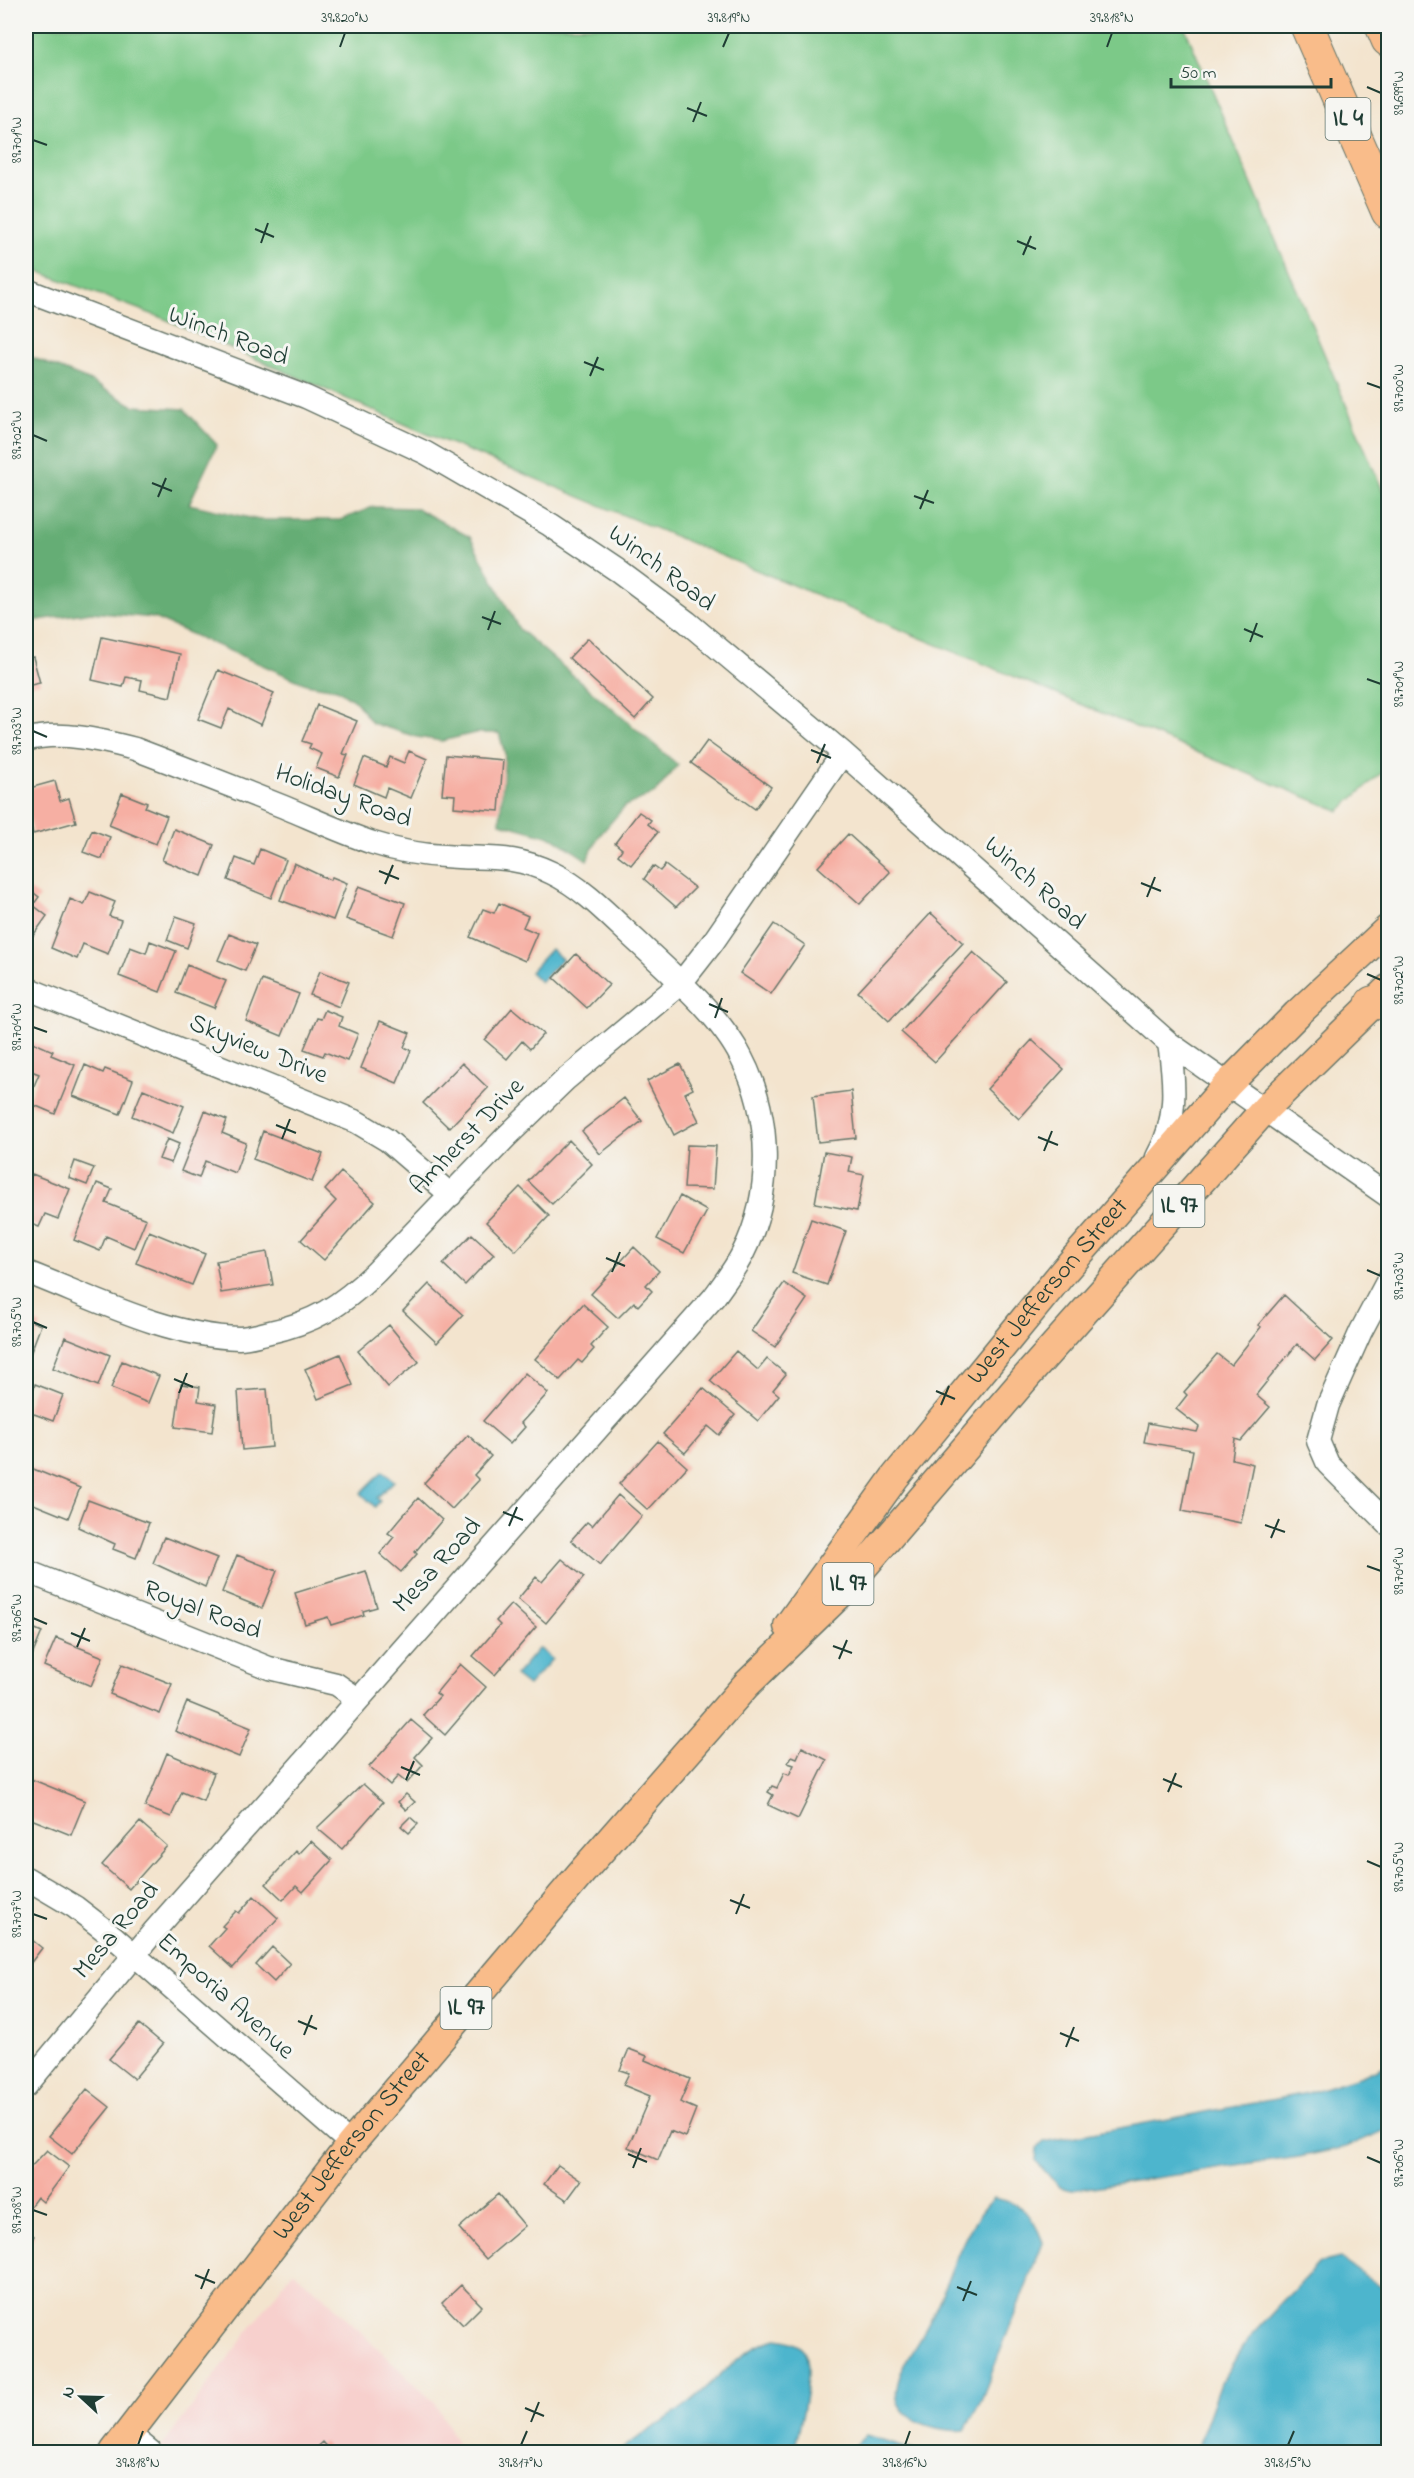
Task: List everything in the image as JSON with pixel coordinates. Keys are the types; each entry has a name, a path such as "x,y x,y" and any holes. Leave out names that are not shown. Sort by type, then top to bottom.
{"highway":[{"name":"IL 4","path":"1307,26 1389,213"},
{"path":"1382,26 1389,40"}],"main road":[{"name":"West Jefferson Street","path":"121,2443 351,2144 746,1685 895,1477 1057,1279 1227,1084 1297,1014 1389,929"},
{"name":"West Jefferson Street","path":"746,1685 841,1593 1028,1375 1266,1108 1383,998"}],"street":[{"name":"Winch Road","path":"26,290 306,397 426,453 482,484 618,570 687,622 843,753 1169,1043 1266,1108 1389,1196"},
{"name":"Holiday Road","path":"26,740 38,736 105,741 135,749 373,843 445,857 483,856 534,865 579,889 681,983"},
{"name":"Amherst Drive","path":"26,1272 175,1329 241,1338 297,1327 354,1293 506,1137 565,1080 653,1009 681,983 713,942 843,753"},
{"name":"Mesa Road","path":"26,2086 134,1954 714,1297 743,1253 754,1227 763,1188 764,1135 760,1110 753,1084 741,1056 720,1027 681,983"},
{"name":"Skyview Drive","path":"26,988 357,1122 387,1140 451,1195"},
{"path":"1146,1176 1162,1148 1172,1121 1174,1077 1169,1043"},
{"path":"1389,1280 1361,1331 1328,1405 1318,1441 1328,1464 1389,1524"},
{"name":"Royal Road","path":"26,1571 268,1668 336,1684 358,1699"},
{"name":"Emporia Avenue","path":"26,1878 75,1907 134,1954 351,2144"},
{"path":"121,2443 151,2452"}],"shaded area":[{"path":"293,2271 329,2301 436,2404 462,2452 158,2452"}],"green space":[{"path":"26,26 1184,26 1388,503 1387,768 1339,811 425,433 165,319 26,267"},
{"path":"26,355 88,380 134,406 184,409 217,445 189,504 259,520 340,520 373,507 416,508 470,537 519,629 678,765 655,793 625,806 599,836 587,860 554,838 500,823 505,754 499,733 475,733 442,741 417,737 372,723 357,703 337,689 306,684 154,618 91,612 26,622"}],"water":[{"path":"551,949 562,959 540,982 530,972"},
{"path":"383,1471 394,1481 377,1498 380,1501 375,1507 361,1493"},
{"path":"539,1648 552,1659 528,1686 515,1676"},
{"path":"1388,2064 1388,2129 1346,2147 1299,2157 1072,2190 1059,2187 1036,2161 1037,2148 1044,2142 1308,2093 1362,2076"},
{"path":"994,2198 1013,2203 1026,2212 1035,2224 1043,2242 980,2403 965,2430 943,2429 920,2422 910,2416 897,2399 897,2388 905,2364 935,2310 971,2227"},
{"path":"1340,2258 1388,2292 1388,2447 1385,2452 1196,2452 1221,2383 1249,2338 1319,2263"},
{"path":"777,2339 798,2345 803,2349 807,2358 807,2384 794,2452 618,2452 682,2408 741,2356 764,2343"},
{"path":"866,2435 922,2452 854,2452 855,2446"}],"building":[{"path":"102,637 180,654 170,697 140,690 142,680 126,677 123,687 92,680"},
{"path":"588,638 653,699 635,719 569,658"},
{"path":"33,657 40,683 26,686 26,659"},
{"path":"218,670 274,693 261,725 229,709 221,728 198,719"},
{"path":"317,705 357,721 343,754 348,755 339,777 316,768 322,754 309,748 311,744 302,741"},
{"path":"707,741 771,787 755,809 691,763"},
{"path":"409,751 427,759 411,798 387,788 384,797 354,784 364,758 386,767 390,757 404,763"},
{"path":"446,755 503,760 499,811 454,807 455,795 442,794"},
{"path":"55,781 60,801 69,798 76,822 33,834 26,807 26,789"},
{"path":"122,793 147,803 145,807 167,816 156,844 109,825"},
{"path":"639,812 651,820 648,824 658,832 631,865 618,855 622,849 615,843"},
{"path":"174,829 214,845 202,876 162,860"},
{"path":"92,830 110,837 102,859 83,852"},
{"path":"848,834 890,872 860,904 818,867"},
{"path":"260,849 286,860 271,898 228,880 236,858 254,865"},
{"path":"294,863 330,880 332,877 347,883 333,920 280,900"},
{"path":"665,865 695,888 676,907 644,879 653,866 660,871"},
{"path":"359,886 405,903 393,936 346,919"},
{"path":"26,887 39,897 33,905 47,916 32,937 26,931"},
{"path":"90,892 115,902 109,916 121,920 108,954 83,944 77,959 51,948 70,899 84,905"},
{"path":"499,903 528,916 523,927 537,933 525,961 470,937 483,909 494,913"},
{"path":"931,913 963,943 889,1021 858,992"},
{"path":"176,916 196,923 187,948 167,940"},
{"path":"774,924 805,945 771,994 740,973"},
{"path":"229,934 256,945 245,971 218,960"},
{"path":"150,941 176,951 160,992 119,976 130,947 146,953"},
{"path":"973,952 1007,982 935,1062 901,1032"},
{"path":"576,954 609,985 587,1008 554,978"},
{"path":"187,965 226,981 214,1008 176,993"},
{"path":"320,971 349,982 339,1007 310,995"},
{"path":"262,980 299,994 282,1036 246,1021"},
{"path":"512,1008 543,1034 530,1049 522,1041 507,1059 485,1040"},
{"path":"325,1010 342,1017 339,1026 358,1034 347,1061 325,1052 323,1056 304,1049 317,1018 321,1019"},
{"path":"380,1021 410,1033 404,1047 411,1050 397,1083 361,1068"},
{"path":"1032,1040 1064,1069 1019,1119 987,1089"},
{"path":"30,1041 53,1051 51,1055 75,1065 55,1114 27,1102 39,1074 26,1069 26,1051"},
{"path":"462,1063 488,1088 449,1128 423,1103"},
{"path":"680,1064 693,1089 685,1093 699,1121 674,1135 647,1081"},
{"path":"85,1065 103,1073 105,1069 133,1080 120,1114 73,1096"},
{"path":"143,1089 184,1106 173,1133 132,1116"},
{"path":"851,1091 856,1138 818,1142 813,1096"},
{"path":"624,1098 642,1121 600,1154 582,1131"},
{"path":"205,1111 227,1120 222,1133 246,1143 235,1173 205,1161 199,1178 181,1171"},
{"path":"263,1131 323,1154 312,1182 253,1159"},
{"path":"167,1139 179,1144 171,1163 159,1159"},
{"path":"569,1140 592,1164 552,1204 528,1181"},
{"path":"687,1145 716,1146 713,1189 684,1188"},
{"path":"824,1152 852,1157 849,1172 864,1175 857,1211 815,1203"},
{"path":"75,1161 94,1168 87,1185 69,1178"},
{"path":"341,1172 375,1202 324,1260 301,1240 336,1201 325,1190"},
{"path":"32,1174 70,1189 58,1219 45,1214 39,1227 26,1222 26,1189"},
{"path":"97,1183 112,1189 106,1203 146,1219 134,1248 106,1236 100,1251 74,1240"},
{"path":"520,1187 549,1216 516,1251 486,1222"},
{"path":"680,1196 707,1211 684,1253 657,1239"},
{"path":"811,1219 846,1231 827,1285 792,1273"},
{"path":"149,1231 205,1254 192,1285 136,1263"},
{"path":"472,1234 494,1254 465,1285 443,1264"},
{"path":"634,1247 659,1271 646,1285 652,1291 638,1306 634,1302 618,1318 591,1294"},
{"path":"267,1252 273,1285 221,1293 216,1261"},
{"path":"784,1283 807,1299 775,1347 751,1331"},
{"path":"429,1284 463,1315 437,1343 403,1311"},
{"path":"1284,1295 1333,1340 1315,1360 1297,1344 1256,1395 1270,1407 1241,1441 1235,1439 1232,1459 1253,1464 1241,1523 1182,1511 1193,1450 1144,1442 1148,1423 1197,1432 1199,1427 1176,1409 1187,1395 1184,1392 1217,1354 1231,1365 1261,1327 1258,1325"},
{"path":"583,1304 608,1327 591,1346 594,1349 582,1363 578,1360 560,1380 535,1359"},
{"path":"26,1319 41,1325 26,1365"},
{"path":"389,1325 419,1362 388,1387 358,1351"},
{"path":"65,1337 110,1355 98,1386 53,1368"},
{"path":"736,1351 758,1370 767,1359 786,1374 773,1390 779,1395 758,1421 710,1381"},
{"path":"340,1354 353,1385 318,1399 305,1369"},
{"path":"122,1361 159,1376 148,1403 111,1388"},
{"path":"525,1373 548,1393 521,1423 525,1427 510,1444 483,1421"},
{"path":"35,1384 63,1395 53,1421 26,1411"},
{"path":"181,1384 200,1387 198,1401 216,1404 212,1432 175,1427"},
{"path":"703,1388 735,1415 719,1435 708,1426 685,1453 663,1434"},
{"path":"267,1389 272,1447 242,1450 238,1391"},
{"path":"468,1435 491,1456 474,1475 479,1480 452,1509 424,1483"},
{"path":"658,1441 687,1467 648,1510 619,1484"},
{"path":"26,1466 80,1488 68,1518 26,1501"},
{"path":"618,1495 642,1516 600,1565 571,1540 587,1522 592,1526"},
{"path":"418,1498 442,1520 401,1572 380,1554 394,1537 388,1533"},
{"path":"88,1500 149,1523 136,1558 113,1549 115,1544 78,1527"},
{"path":"164,1537 217,1558 205,1587 153,1563"},
{"path":"237,1555 277,1571 262,1608 222,1592"},
{"path":"562,1559 584,1577 546,1623 518,1599 536,1577 542,1582"},
{"path":"366,1571 377,1607 363,1611 364,1615 331,1625 328,1617 305,1624 295,1593"},
{"path":"511,1604 536,1627 495,1675 473,1656 500,1625 496,1621"},
{"path":"26,1625 42,1632 29,1663 26,1661"},
{"path":"56,1638 103,1657 91,1686 44,1666"},
{"path":"122,1664 172,1684 160,1714 110,1694"},
{"path":"460,1664 486,1687 445,1735 423,1715 440,1696 436,1693"},
{"path":"187,1702 251,1728 239,1757 175,1731"},
{"path":"411,1720 432,1738 415,1757 423,1765 407,1783 398,1776 390,1785 369,1767"},
{"path":"802,1747 827,1760 798,1819 768,1805 773,1795 768,1792 772,1786 777,1788 784,1773 789,1775 794,1765 788,1763 792,1756 797,1758"},
{"path":"167,1753 214,1773 203,1801 182,1792 171,1817 145,1807"},
{"path":"31,1779 85,1801 71,1835 26,1817 26,1793"},
{"path":"363,1784 383,1802 342,1849 317,1828"},
{"path":"406,1794 415,1802 406,1810 398,1802"},
{"path":"410,1817 418,1824 409,1833 401,1826"},
{"path":"140,1822 167,1846 129,1889 102,1865"},
{"path":"311,1841 332,1860 303,1892 296,1886 283,1900 266,1884 296,1851 299,1854"},
{"path":"254,1896 278,1918 233,1968 209,1946 225,1928 222,1926 236,1911 239,1913"},
{"path":"26,1935 42,1948 26,1969"},
{"path":"272,1947 290,1964 274,1982 256,1965"},
{"path":"139,2024 163,2044 134,2079 109,2059"},
{"path":"629,2049 647,2056 645,2060 690,2079 680,2102 696,2109 685,2137 670,2131 658,2160 628,2147 650,2096 623,2085 629,2073 620,2070"},
{"path":"87,2089 110,2107 72,2154 49,2136"},
{"path":"47,2150 69,2167 43,2202 37,2197 26,2212 26,2172"},
{"path":"558,2165 581,2181 567,2200 544,2184"},
{"path":"498,2194 525,2226 486,2259 459,2228"},
{"path":"26,2230 34,2236 26,2249"},
{"path":"461,2285 482,2306 463,2325 442,2303"},
{"path":"323,2442 332,2452 312,2452"}]}
